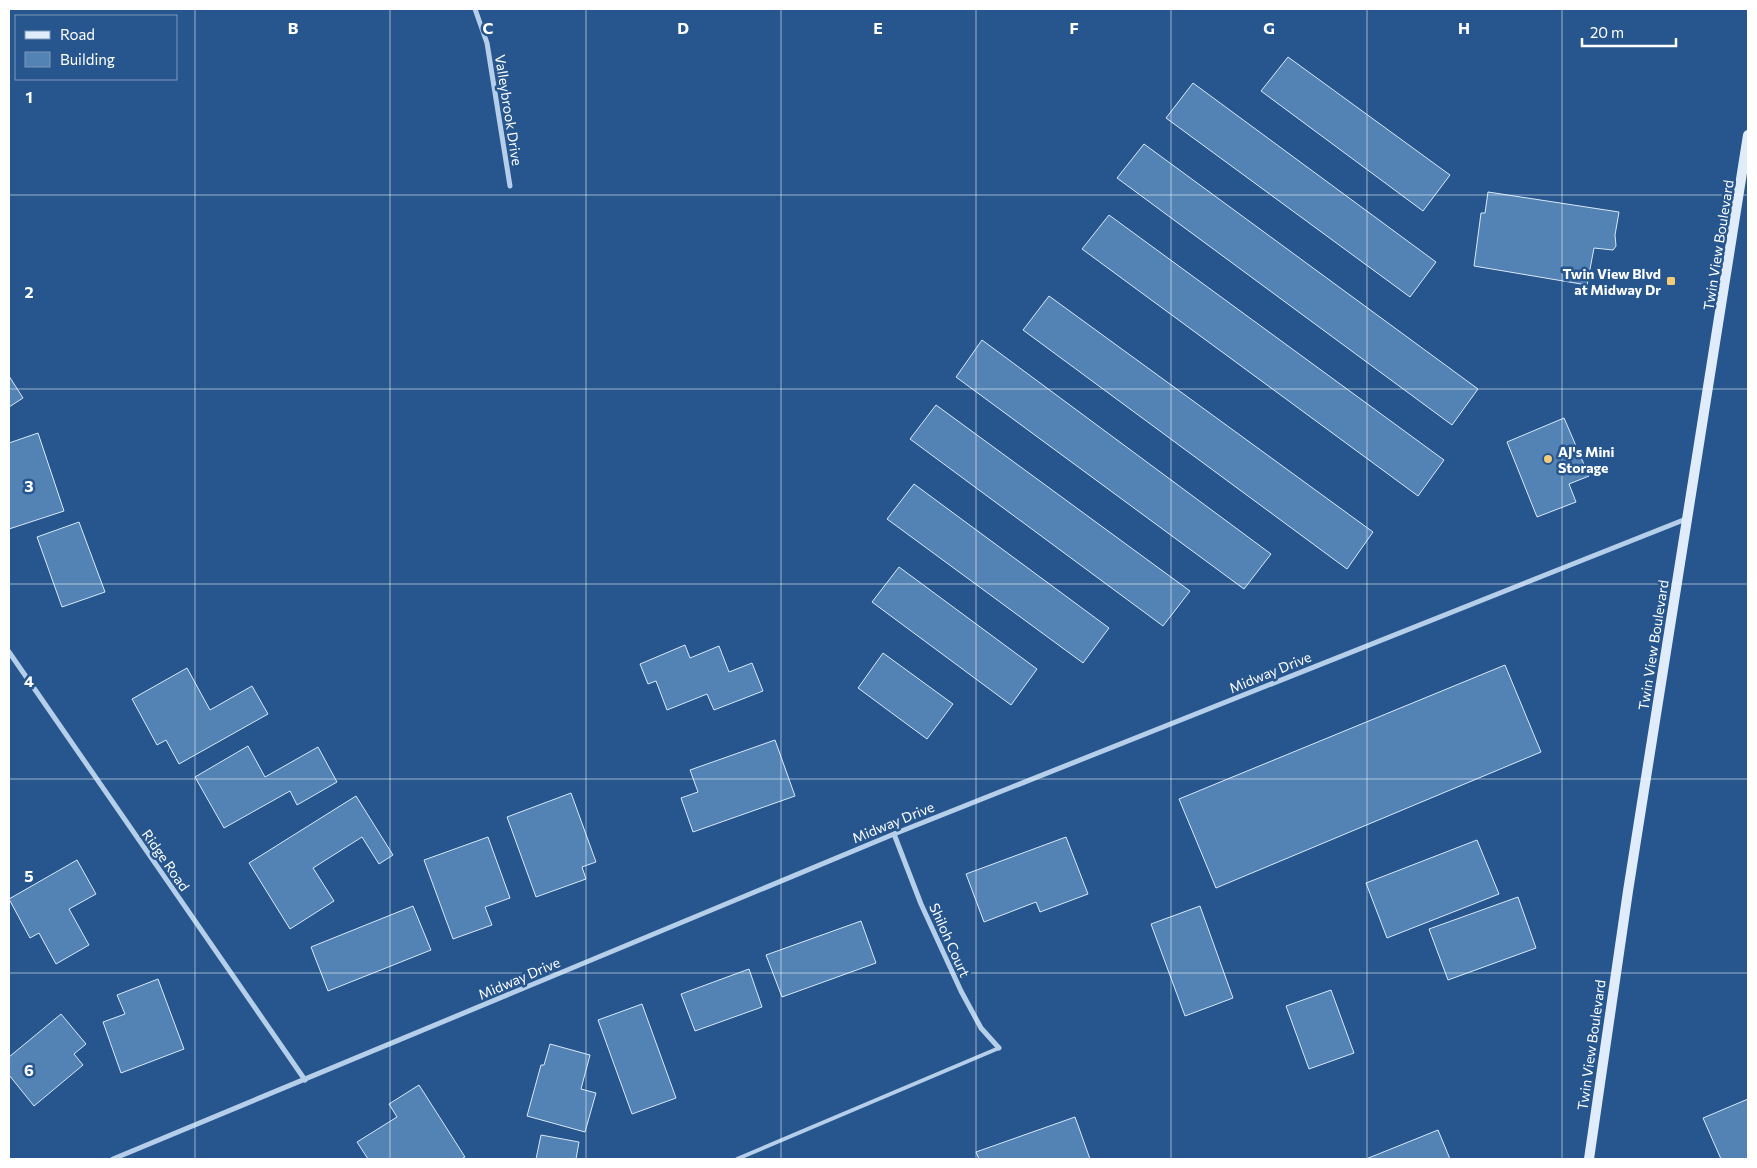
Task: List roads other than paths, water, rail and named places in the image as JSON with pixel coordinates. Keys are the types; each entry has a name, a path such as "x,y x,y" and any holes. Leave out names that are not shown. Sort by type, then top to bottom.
{"street":[{"name":"Valleybrook Drive","path":"475,9 486,43 510,186"},
{"name":"Twin View Boulevard","path":"1589,1159 1605,1042 1748,135"},
{"name":"Midway Drive","path":"113,1159 894,834 1687,519"},
{"name":"Ridge Road","path":"9,652 305,1080"},
{"name":"Shiloh Court","path":"894,834 921,904 961,991 981,1028 999,1048"}],"lane":[{"path":"737,1159 999,1048"}],"place":[{"name":"Twin View Blvd at Midway Dr","path":"1671,281"},
{"name":"AJ's Mini Storage","path":"1548,459"}]}
